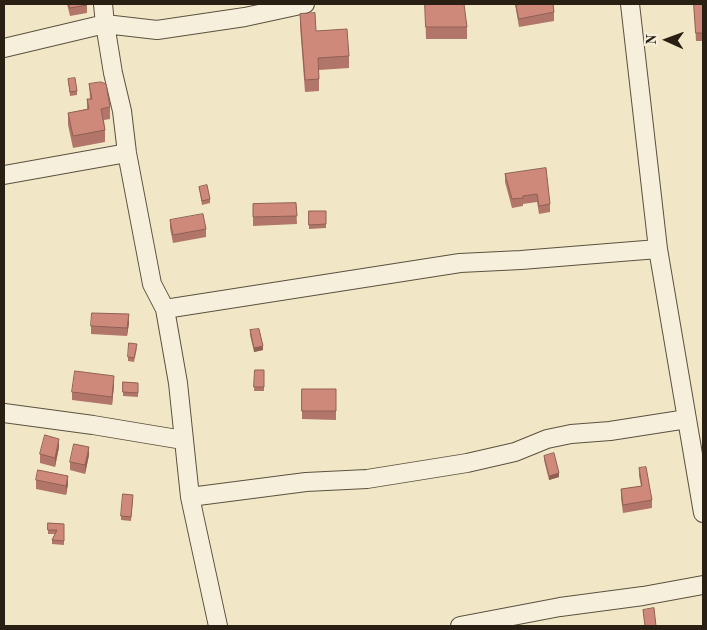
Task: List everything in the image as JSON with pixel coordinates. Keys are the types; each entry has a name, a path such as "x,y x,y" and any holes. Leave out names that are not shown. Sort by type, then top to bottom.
{"street":[{"path":"103,4 104,24 122,111 127,153 152,284 165,309 178,383 190,497 218,626"},
{"path":"4,48 104,24 157,30 245,17 305,4"},
{"path":"630,4 658,249 703,513"},
{"path":"4,175 127,153"},
{"path":"165,309 460,263 658,249"},
{"path":"4,413 183,440"},
{"path":"190,497 306,482 367,479 467,463 516,452 547,439 571,434 610,431 687,419"},
{"path":"460,626 560,607 643,596 703,585"}],"building":[{"path":"69,4 87,4 87,5 70,8"},
{"path":"425,4 464,4 467,27 426,27"},
{"path":"516,4 553,4 554,12 519,19"},
{"path":"694,4 703,4 703,33 696,33"},
{"path":"315,13 316,31 347,29 349,56 318,58 319,79 305,80 300,14"},
{"path":"75,78 77,91 70,92 68,79"},
{"path":"101,82 106,84 110,107 101,109 105,130 73,136 68,113 89,109 87,99 92,99 89,84"},
{"path":"546,168 550,204 539,206 537,194 512,199 505,174"},
{"path":"207,185 210,199 202,201 199,187"},
{"path":"296,203 297,216 253,217 253,204"},
{"path":"309,211 326,211 326,224 309,225"},
{"path":"203,214 206,229 173,235 170,220"},
{"path":"92,313 129,314 127,328 91,326"},
{"path":"259,329 263,346 254,348 250,330"},
{"path":"129,343 137,344 134,358 128,357"},
{"path":"255,370 264,370 264,387 254,387"},
{"path":"75,371 114,376 112,397 72,392"},
{"path":"123,382 138,383 138,393 123,392"},
{"path":"302,389 336,389 336,411 302,411"},
{"path":"45,435 59,439 55,458 40,454"},
{"path":"74,444 89,447 85,465 70,462"},
{"path":"554,453 559,473 549,476 544,456"},
{"path":"646,467 652,500 623,505 621,489 642,486 639,468"},
{"path":"38,470 68,476 66,486 36,480"},
{"path":"123,494 133,495 131,517 121,516"},
{"path":"48,523 64,524 64,541 52,540 57,530 48,530"},
{"path":"654,608 656,626 645,626 643,610"}]}
